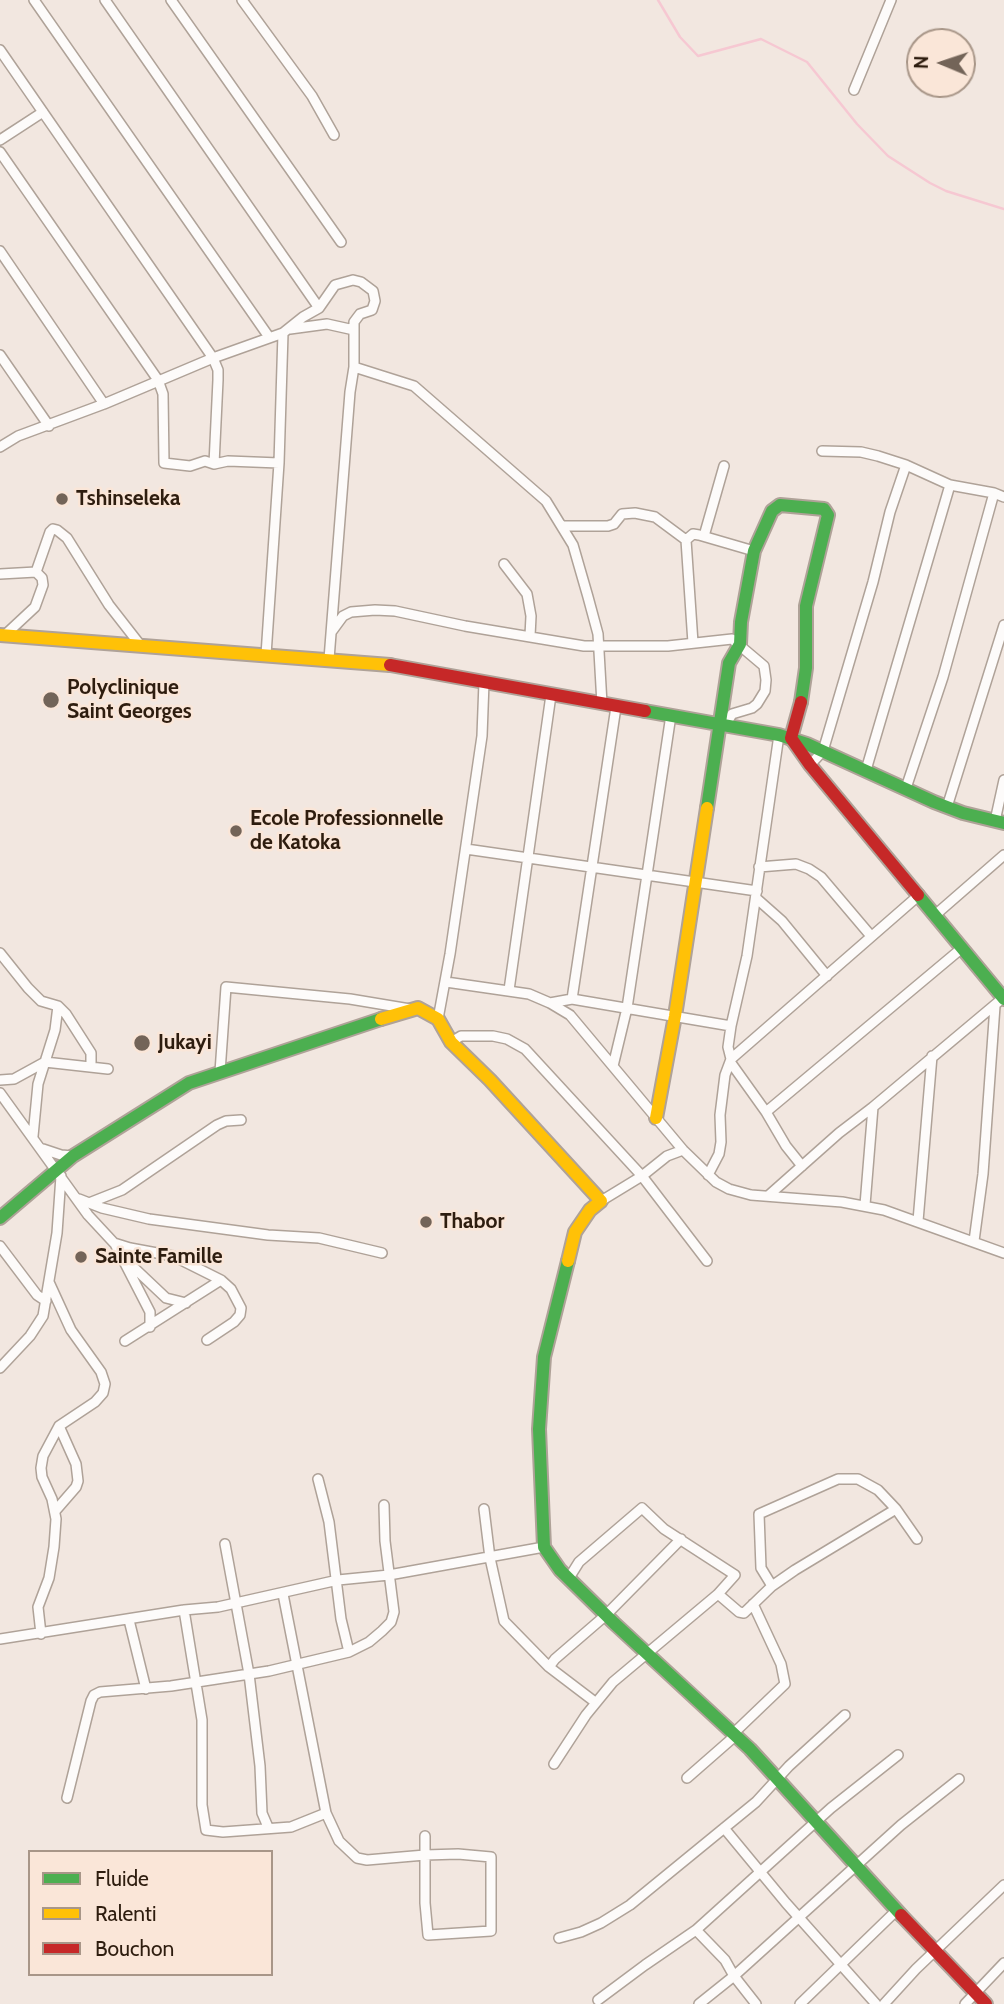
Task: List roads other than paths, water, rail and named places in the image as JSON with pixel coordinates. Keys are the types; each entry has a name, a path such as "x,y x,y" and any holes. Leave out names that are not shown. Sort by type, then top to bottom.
{"street":[{"path":"34,0 269,337"},
{"path":"105,0 319,308"},
{"path":"171,0 341,242"},
{"path":"242,0 312,96 334,135"},
{"path":"855,90 890,0"},
{"path":"0,50 213,358 218,370 214,464"},
{"path":"0,140 43,112"},
{"path":"0,152 158,380 163,394 164,463 190,466 205,461 214,464 228,461 279,463"},
{"path":"0,251 104,404"},
{"path":"266,655 286,331 319,308 335,285 353,280 361,282 373,291 375,307 356,317 354,330 354,367 329,659"},
{"path":"0,447 18,436 286,331 327,324 354,330"},
{"path":"0,355 49,426"},
{"path":"354,367 414,386 547,500 573,545 598,634 602,704"},
{"path":"822,451 861,453 906,465 950,485 1001,493 906,788"},
{"path":"810,765 823,751 873,582 890,512 906,465"},
{"path":"704,536 724,466"},
{"path":"866,770 950,485"},
{"path":"656,1118 676,1016 695,882 722,725 729,663 740,644 741,622 754,551 775,507 815,507 827,511 806,606 804,690 785,737 760,867 747,956 728,1046 731,1061 786,1146 803,1166"},
{"path":"564,526 608,526 614,524 622,514 635,513 655,517 686,540 693,643"},
{"path":"573,545 575,527"},
{"path":"36,572 50,532 57,530 67,538 109,605 141,646"},
{"path":"686,540 693,534 754,551"},
{"path":"504,564 527,594 531,616 530,636"},
{"path":"0,574 36,572 42,578 40,597 29,615 3,635"},
{"path":"330,636 334,625 343,616 362,610 374,610 395,611 464,626 584,646 693,643 728,638 740,644 764,666 765,691 752,708 732,714 722,725"},
{"path":"947,807 1004,625"},
{"path":"584,646 598,634"},
{"path":"3,635 411,667 551,695 671,715 785,737 823,751 947,807 999,822 1004,780"},
{"path":"584,646 593,652 599,661"},
{"path":"438,1019 446,982 475,767 482,736 484,682"},
{"path":"509,990 551,695"},
{"path":"572,999 616,707"},
{"path":"612,1066 627,1008 671,715"},
{"path":"785,737 962,948 1001,999 974,1241"},
{"path":"466,849 695,882 756,895 782,921 827,975"},
{"path":"934,916 1004,855"},
{"path":"760,867 796,864 809,869 821,877 871,936"},
{"path":"708,1175 719,1154 725,1075 731,1061 918,896"},
{"path":"766,1112 962,948"},
{"path":"0,953 35,995 49,1005 58,1006 87,1044 91,1053 91,1067"},
{"path":"446,982 529,994 570,1015 683,1150 716,1182 737,1192 865,1205 918,1221 1004,1253"},
{"path":"220,1072 226,986 350,999 417,1010 438,1019 451,1042 490,1080 601,1201"},
{"path":"0,1218 59,1174 73,1156 181,1087 220,1072 417,1010 441,997"},
{"path":"550,1003 572,999 731,1026"},
{"path":"768,1196 839,1133 1001,999"},
{"path":"33,1136 37,1094 55,1030 58,1006"},
{"path":"451,1042 475,1035 507,1039 518,1044 536,1059 642,1176 707,1261"},
{"path":"918,1221 932,1056"},
{"path":"0,1080 14,1079 45,1062 108,1069"},
{"path":"0,1093 102,1233 114,1243 123,1256 150,1312 150,1327"},
{"path":"865,1205 873,1107"},
{"path":"87,1203 122,1190 217,1125 241,1120"},
{"path":"42,1148 73,1156"},
{"path":"683,1150 667,1156 642,1176 601,1201 590,1210 575,1232 544,1357 539,1429 544,1548 551,1559 606,1615 750,1749 855,1867 986,2004"},
{"path":"0,1368 36,1329 43,1316 58,1224 59,1174"},
{"path":"78,1199 149,1219 268,1235 319,1238 382,1253"},
{"path":"114,1243 173,1256 222,1280 237,1298 241,1308 240,1315 207,1340"},
{"path":"0,1246 37,1295 46,1301"},
{"path":"123,1256 166,1298 186,1303"},
{"path":"125,1340 222,1280"},
{"path":"37,1295 48,1285"},
{"path":"41,1634 38,1607 49,1577 54,1547 55,1510 42,1477 43,1456 59,1426 95,1402 103,1393 105,1384 101,1372 71,1330 48,1285"},
{"path":"166,1298 166,1317"},
{"path":"150,1312 166,1317"},
{"path":"55,1510 76,1487 78,1481 76,1464 59,1426"},
{"path":"772,1586 761,1568 759,1517 762,1511 823,1484 847,1478 868,1482 896,1509 918,1539"},
{"path":"318,1479 329,1522 341,1619 349,1652"},
{"path":"66,1798 94,1695 100,1692 146,1689 249,1674 349,1652 369,1642 391,1622 394,1612 384,1506"},
{"path":"554,1764 595,1702 613,1682 718,1594 734,1573 664,1529 640,1508 579,1562 569,1578"},
{"path":"484,1509 490,1558 504,1621 549,1667 595,1702"},
{"path":"718,1594 742,1613 772,1586 896,1509"},
{"path":"549,1667 606,1615 681,1539"},
{"path":"225,1544 249,1674 260,1766 262,1814 268,1827"},
{"path":"0,1639 235,1604 338,1580 389,1575 544,1548"},
{"path":"282,1594 326,1813 338,1841 357,1858 378,1859 425,1855 470,1854 491,1857 491,1931 428,1935 425,1903 425,1855 425,1836"},
{"path":"687,1778 734,1736 785,1684 781,1664 753,1604"},
{"path":"184,1610 202,1720 204,1825 210,1831 291,1827 326,1813"},
{"path":"129,1620 146,1689"},
{"path":"559,1938 581,1932 616,1915 777,1782 789,1766 845,1715"},
{"path":"598,2000 696,1930 815,1823 898,1755"},
{"path":"699,2004 734,1976 909,1818 959,1779"},
{"path":"724,1828 876,2004"},
{"path":"884,2004 1004,1885"},
{"path":"800,2004 896,1911"},
{"path":"696,1930 725,1960 756,2004"},
{"path":"965,2004 1004,1963"}],"waterway":[{"path":"658,0 680,37 698,56 761,39 807,62 857,124 888,156 946,191 1004,209"}],"place":[{"name":"Tshinseleka","path":"62,499"},
{"name":"Polyclinique Saint Georges","path":"51,700"},
{"name":"Ecole Professionnelle de Katoka","path":"236,831"},
{"name":"Jukayi","path":"142,1043"},
{"name":"Thabor","path":"426,1222"},
{"name":"Sainte Famille","path":"81,1257"}]}
